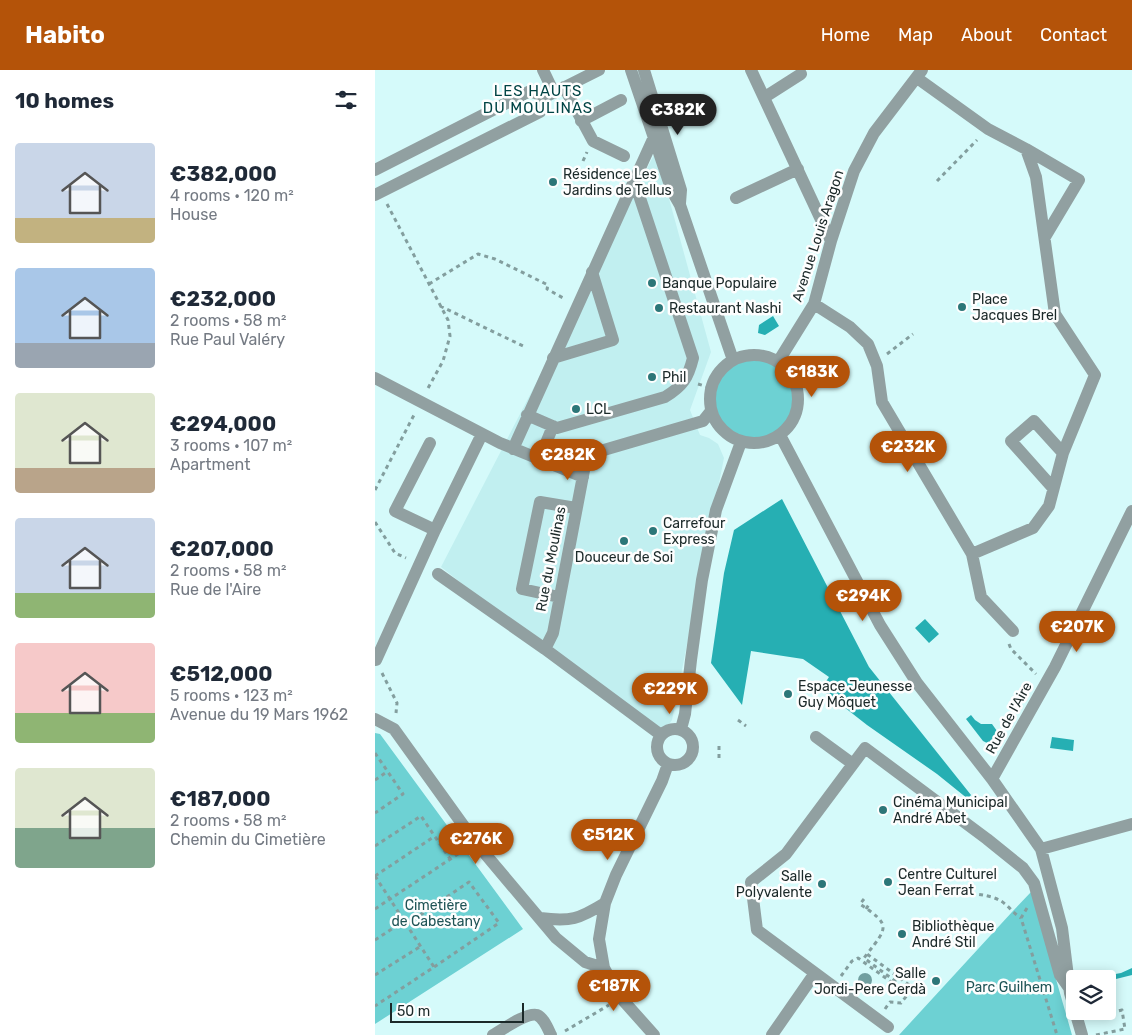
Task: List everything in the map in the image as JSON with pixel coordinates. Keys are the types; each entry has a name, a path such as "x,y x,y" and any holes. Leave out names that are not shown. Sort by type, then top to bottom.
{"street":[{"path":"543,70 555,92 581,121 593,141 624,156"},
{"path":"378,194 540,112 555,92 599,70"},
{"path":"631,70 733,360"},
{"path":"643,70 681,190 680,205"},
{"path":"751,70 831,242"},
{"path":"765,97 801,74"},
{"path":"920,74 988,128 1079,180 1045,237"},
{"name":"Avenue Louis Aragon","path":"778,362 814,304 831,242 854,171 874,133 920,74"},
{"path":"375,170 530,91 555,92"},
{"path":"581,121 621,100"},
{"path":"513,449 654,137"},
{"path":"972,554 1033,528 1049,506 1063,453 1095,375 1055,314 1036,177 1026,149"},
{"path":"736,198 798,169"},
{"path":"527,415 557,428 665,397 686,380 693,358 634,180"},
{"path":"553,358 613,340 592,272"},
{"path":"814,304 849,327 868,344 877,366 882,402 972,554 981,597 1013,631"},
{"path":"748,355 764,356 778,362 789,372 796,385 798,394 795,416 789,427 767,442 754,444 741,442 731,437 722,430 711,412 709,397 718,374 733,360 748,355"},
{"path":"375,378 513,449 583,477"},
{"name":"Rue du Moulinas","path":"545,649 553,633 586,460 597,452 703,421 711,412"},
{"path":"1053,488 1011,441 1034,421 1063,453"},
{"path":"539,460 553,426"},
{"path":"376,660 419,564 482,434"},
{"path":"779,435 880,626 917,683 992,779 1041,849 1062,928 1068,970"},
{"path":"681,729 685,714 703,580 717,510 741,442"},
{"path":"430,443 395,510 435,530"},
{"path":"559,597 522,589 540,502 576,508"},
{"name":"Rue de l'Aire","path":"992,779 1055,667 1132,511"},
{"path":"438,574 545,649 661,735"},
{"path":"375,719 394,728 476,843 556,938 585,962 604,968"},
{"path":"669,729 681,729 693,742 691,754 683,763 677,765 668,764 657,754 657,742 661,735 669,729"},
{"path":"815,737 853,764"},
{"path":"888,1027 757,930 751,882 786,854 865,748 1023,868 1034,883 1060,975 1066,983"},
{"path":"654,1035 621,998 604,968 599,939 605,903 662,781 668,764"},
{"path":"1041,849 1132,824"},
{"path":"540,918 575,919 586,915 605,903"},
{"path":"772,1035 815,973"},
{"path":"493,1035 532,1015 538,1016 542,1020 551,1035"},
{"path":"1077,1020 1081,1035"}],"path":[{"path":"937,181 988,128"},
{"path":"375,490 443,361 450,336 448,320 378,194"},
{"path":"429,284 478,254 495,259 548,285 547,290 568,300"},
{"path":"440,306 523,346"},
{"path":"871,351 884,356 913,334"},
{"path":"375,522 395,553 419,564"},
{"path":"1013,631 1009,639 1011,649 1041,678"},
{"path":"376,660 397,703 394,728"},
{"path":"738,720 746,726"},
{"path":"719,746 719,759"},
{"path":"375,753 403,794 375,813"},
{"path":"375,780 388,771"},
{"path":"375,846 421,816 450,859"},
{"path":"434,967 375,876 435,836"},
{"path":"375,909 465,850"},
{"path":"375,940 469,882 499,923 375,1006"},
{"path":"939,891 967,893 999,900 1021,918 1057,1035"},
{"path":"833,986 852,961 858,958 894,984 895,982 864,958 883,933 884,928 880,919 860,904 864,899"},
{"path":"866,909 870,903"},
{"path":"1021,918 1027,907"},
{"path":"375,975 421,946"},
{"path":"867,954 914,989"},
{"path":"901,1003 914,989 916,984"},
{"path":"1034,989 1043,986"},
{"path":"559,1035 602,1009"},
{"path":"1100,1034 1125,1029 1120,1011 1127,1010"}],"shaded area":[{"path":"656,151 711,352 690,410 700,435 718,444 724,458 672,720 661,735 545,649 441,567"},
{"path":"773,316 779,326 765,335 758,333 759,325"},
{"path":"782,499 869,667 971,795 968,799 821,689 829,677 803,659 751,651 742,705 711,663 724,573 734,530"},
{"path":"925,619 939,634 929,643 915,628"},
{"path":"971,715 981,724 992,724 997,731 992,741 987,743 983,741 966,719"},
{"path":"1052,737 1074,740 1073,751 1050,748"},
{"path":"1132,968 1132,975 1116,979 1116,974"}],"green space":[{"path":"754,355 771,358 785,368 795,382 798,399 795,416 785,430 771,440 754,443 737,440 723,430 713,416 710,399 713,382 723,368 737,358"},
{"name":"Cimetière de Cabestany","path":"375,733 380,734 523,929 375,1024"},
{"name":"Parc Guilhem","path":"1031,892 1066,1014 1066,1020 1068,1020 1072,1035 899,1035"}],"place":[{"name":"Résidence Les Jardins de Tellus","path":"553,182"},
{"name":"Banque Populaire","path":"652,283"},
{"name":"Place Jacques Brel","path":"962,307"},
{"name":"Restaurant Nashi","path":"659,308"},
{"name":"Phil","path":"652,377"},
{"name":"LCL","path":"576,409"},
{"name":"Carrefour Express","path":"653,531"},
{"name":"Douceur de Soi","path":"624,541"},
{"name":"Espace Jeunesse Guy Môquet","path":"788,694"},
{"name":"Cinéma Municipal André Abet","path":"883,810"},
{"name":"Centre Culturel Jean Ferrat","path":"888,882"},
{"name":"Salle Polyvalente","path":"822,884"},
{"name":"Bibliothèque André Stil","path":"902,934"},
{"name":"Salle Jordi-Pere Cerdà","path":"936,981"}],"district":[{"name":"LES HAUTS DU MOULINAS","path":"538,100"}]}
